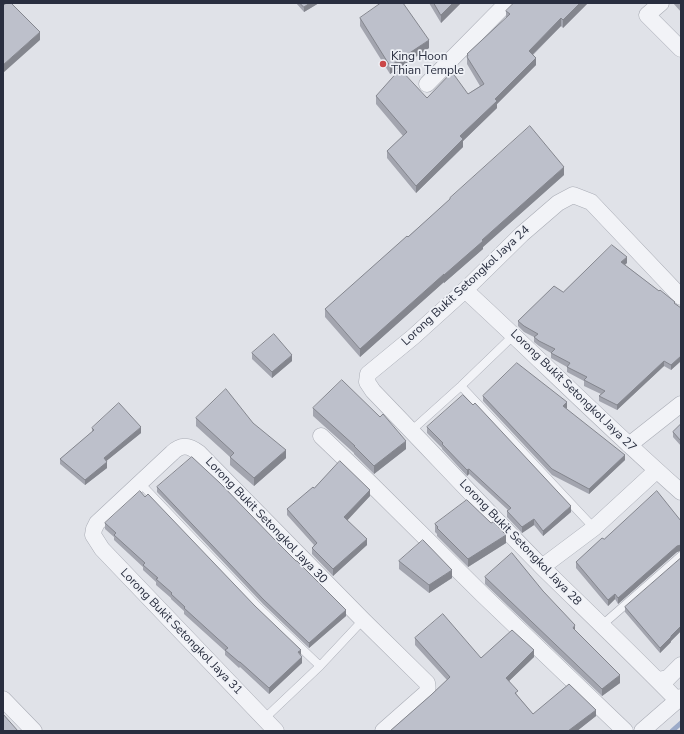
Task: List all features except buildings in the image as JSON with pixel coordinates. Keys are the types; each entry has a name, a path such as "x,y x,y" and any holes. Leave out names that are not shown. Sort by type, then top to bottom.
{"street":[{"path":"427,84 507,3"},
{"path":"661,3 647,15 681,50"},
{"name":"Lorong Bukit Setongkol Jaya 24","path":"367,382 368,374 465,290 522,234 558,203 573,195 591,202 681,297"},
{"name":"Lorong Bukit Setongkol Jaya 27","path":"465,290 656,471 681,492"},
{"name":"Lorong Bukit Setongkol Jaya 28","path":"367,382 373,391 542,567 601,626 679,698"},
{"path":"629,445 681,404"},
{"path":"321,436 483,595 625,731"},
{"name":"Lorong Bukit Setongkol Jaya 30","path":"94,529 97,523 177,449 182,447 196,450 427,683 428,689 425,694 383,731"},
{"path":"542,567 594,528 656,471"},
{"name":"Lorong Bukit Setongkol Jaya 31","path":"94,529 93,535 102,549 276,731"},
{"path":"658,680 668,678 681,665"},
{"path":"642,731 679,698"},
{"path":"3,699 34,731"}],"lane":[{"path":"411,431 462,386 514,335"},
{"path":"462,386 594,528"},
{"path":"140,483 259,608 320,666"},
{"path":"601,626 681,556"},
{"path":"264,719 320,666 363,620"}],"waterway":[{"path":"672,731 681,723"}],"place":[{"name":"King Hoon Thian Temple","path":"383,64"}]}
